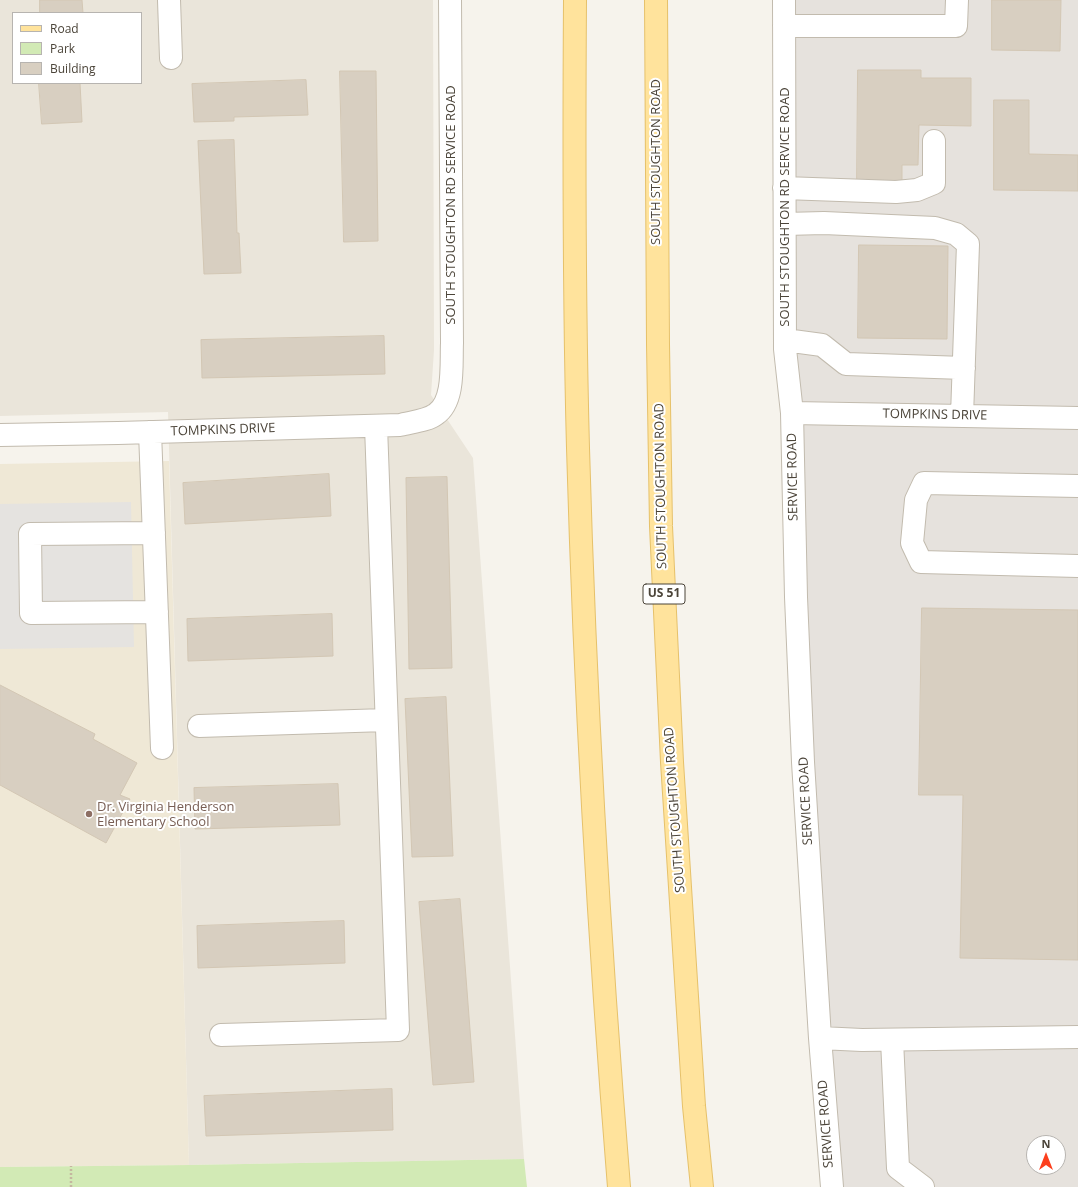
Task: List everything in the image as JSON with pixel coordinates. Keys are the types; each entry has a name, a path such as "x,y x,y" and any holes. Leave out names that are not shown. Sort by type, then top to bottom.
{"main road":[{"path":"575,0 576,290 579,474 596,869 619,1187"},
{"name":"SOUTH STOUGHTON ROAD","path":"656,0 661,534 672,762 694,1106 702,1187"}],"street":[{"path":"169,0 171,58"},
{"name":"SOUTH STOUGHTON RD SERVICE ROAD","path":"442,408 449,393 452,343 450,0"},
{"name":"SOUTH STOUGHTON RD SERVICE ROAD","path":"784,0 785,340 792,413"},
{"path":"784,26 956,26 957,0"},
{"path":"784,188 896,192 917,190 934,184 934,141"},
{"path":"785,224 824,223 935,228 956,234 968,244 962,416"},
{"path":"785,340 822,345 846,364 964,368"},
{"name":"TOMPKINS DRIVE","path":"0,435 400,425 430,418 437,414 442,408"},
{"name":"TOMPKINS DRIVE","path":"792,413 1078,418"},
{"name":"SERVICE ROAD","path":"792,413 796,597 803,762 820,1038 832,1187"},
{"path":"221,1035 398,1030 376,426"},
{"path":"150,432 162,748"},
{"path":"1078,486 924,483 916,500 912,543 921,562 1078,566"},
{"path":"154,533 30,534 31,613 157,612"},
{"path":"199,726 386,720"},
{"path":"820,1038 892,1040 1078,1037"},
{"path":"892,1040 898,1168 923,1187"}],"path":[{"path":"71,1166 71,1187"}],"shaded area":[{"path":"0,0 433,0 434,350 431,395 473,458 524,1159 189,1165 168,412 0,416"},
{"path":"784,0 1078,0 1078,1187 831,1187 803,762"},
{"name":"Dr. Virginia Henderson Elementary School","path":"169,461 189,1165 0,1167 0,464"},
{"path":"131,502 134,647 0,649 0,504"}],"green space":[{"path":"524,1159 527,1187 0,1187 0,1167"}],"building":[{"path":"40,0 82,0 83,12 40,12"},
{"path":"992,0 1061,0 1060,51 992,50"},
{"path":"858,70 921,70 921,78 971,78 971,126 919,125 918,165 902,165 902,182 857,182"},
{"path":"340,71 376,71 378,241 344,242"},
{"path":"306,80 308,115 234,117 234,121 194,122 192,84"},
{"path":"39,84 80,84 82,122 42,124"},
{"path":"994,100 1029,100 1029,154 1078,155 1078,191 994,190"},
{"path":"234,140 237,233 239,233 241,273 204,274 198,141"},
{"path":"859,245 948,246 947,339 858,338"},
{"path":"384,336 385,374 202,378 201,340"},
{"path":"329,474 331,516 185,524 183,483"},
{"path":"447,477 452,668 409,669 406,478"},
{"path":"922,608 1078,610 1078,960 960,958 963,795 919,795"},
{"path":"332,614 333,656 188,661 187,619"},
{"name":"Dr. Virginia Henderson Elementary School","path":"0,685 95,734 93,739 137,763 120,795 130,799 106,843 0,785"},
{"path":"446,697 453,856 412,857 405,699"},
{"path":"338,784 340,825 195,829 194,788"},
{"path":"460,899 474,1082 433,1085 419,902"},
{"path":"344,921 345,963 198,968 197,926"},
{"path":"392,1089 393,1130 206,1136 204,1096"}],"place":[{"name":"Dr. Virginia Henderson Elementary School","path":"89,814"}]}
